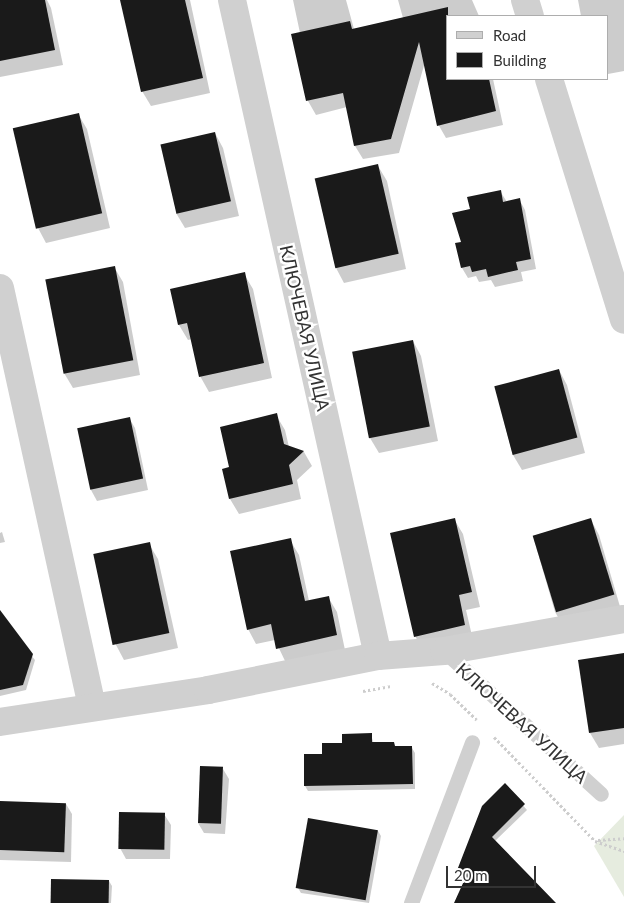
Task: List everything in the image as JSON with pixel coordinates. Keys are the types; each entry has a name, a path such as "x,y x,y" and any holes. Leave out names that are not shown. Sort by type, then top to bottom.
{"street":[{"name":"КЛЮЧЕВАЯ УЛИЦА","path":"232,0 378,656"},
{"path":"525,0 530,15"},
{"path":"549,80 624,320"},
{"path":"0,288 92,707"},
{"name":"КЛЮЧЕВАЯ УЛИЦА","path":"0,722 208,690 378,656 444,651 624,619"}],"lane":[{"name":"КЛЮЧЕВАЯ УЛИЦА","path":"444,651 600,794"},
{"path":"411,903 472,742"}],"path":[{"path":"427,682 443,687 478,721"},
{"path":"358,692 397,686"},
{"path":"492,735 595,841 624,851"},
{"path":"595,841 624,838"}],"shaded area":[{"path":"624,815 624,897 594,846"}],"building":[{"path":"0,0 45,0 55,50 0,61"},
{"path":"120,0 185,0 203,78 141,92"},
{"path":"448,7 448,15 446,15 446,80 489,80 496,111 437,126 419,42 391,139 354,146 343,93 306,101 291,34 350,21 352,29"},
{"path":"79,113 102,213 36,229 13,128"},
{"path":"215,132 231,201 176,214 160,145"},
{"path":"378,164 399,254 335,268 315,179"},
{"path":"501,190 503,202 520,198 531,259 516,262 518,270 488,277 486,269 472,272 470,266 461,268 455,243 461,242 452,213 470,209 467,197"},
{"path":"115,266 133,360 64,374 45,280"},
{"path":"245,272 264,363 199,377 187,323 178,325 170,289"},
{"path":"413,340 430,426 369,438 352,352"},
{"path":"559,369 577,438 513,455 494,386"},
{"path":"277,413 284,444 304,451 289,465 293,484 229,499 222,469 229,467 220,427"},
{"path":"130,417 143,479 90,490 77,428"},
{"path":"455,518 472,592 459,595 465,625 414,637 390,533"},
{"path":"591,518 614,595 556,612 533,536"},
{"path":"291,538 305,601 329,596 337,635 276,649 271,624 247,630 230,551"},
{"path":"150,542 169,633 113,645 93,554"},
{"path":"0,610 33,654 23,685 0,690"},
{"path":"624,653 624,728 589,733 578,660"},
{"path":"372,733 372,742 394,742 395,746 412,746 413,784 304,786 304,754 322,754 322,743 342,743 342,734"},
{"path":"200,766 223,767 221,824 198,823"},
{"path":"505,783 525,804 492,837 556,903 454,903 464,881 456,873 482,806"},
{"path":"0,801 66,803 64,852 0,850"},
{"path":"119,812 165,813 164,850 118,849"},
{"path":"308,818 378,830 366,900 296,888"},
{"path":"51,879 109,880 109,903 51,903"}]}
